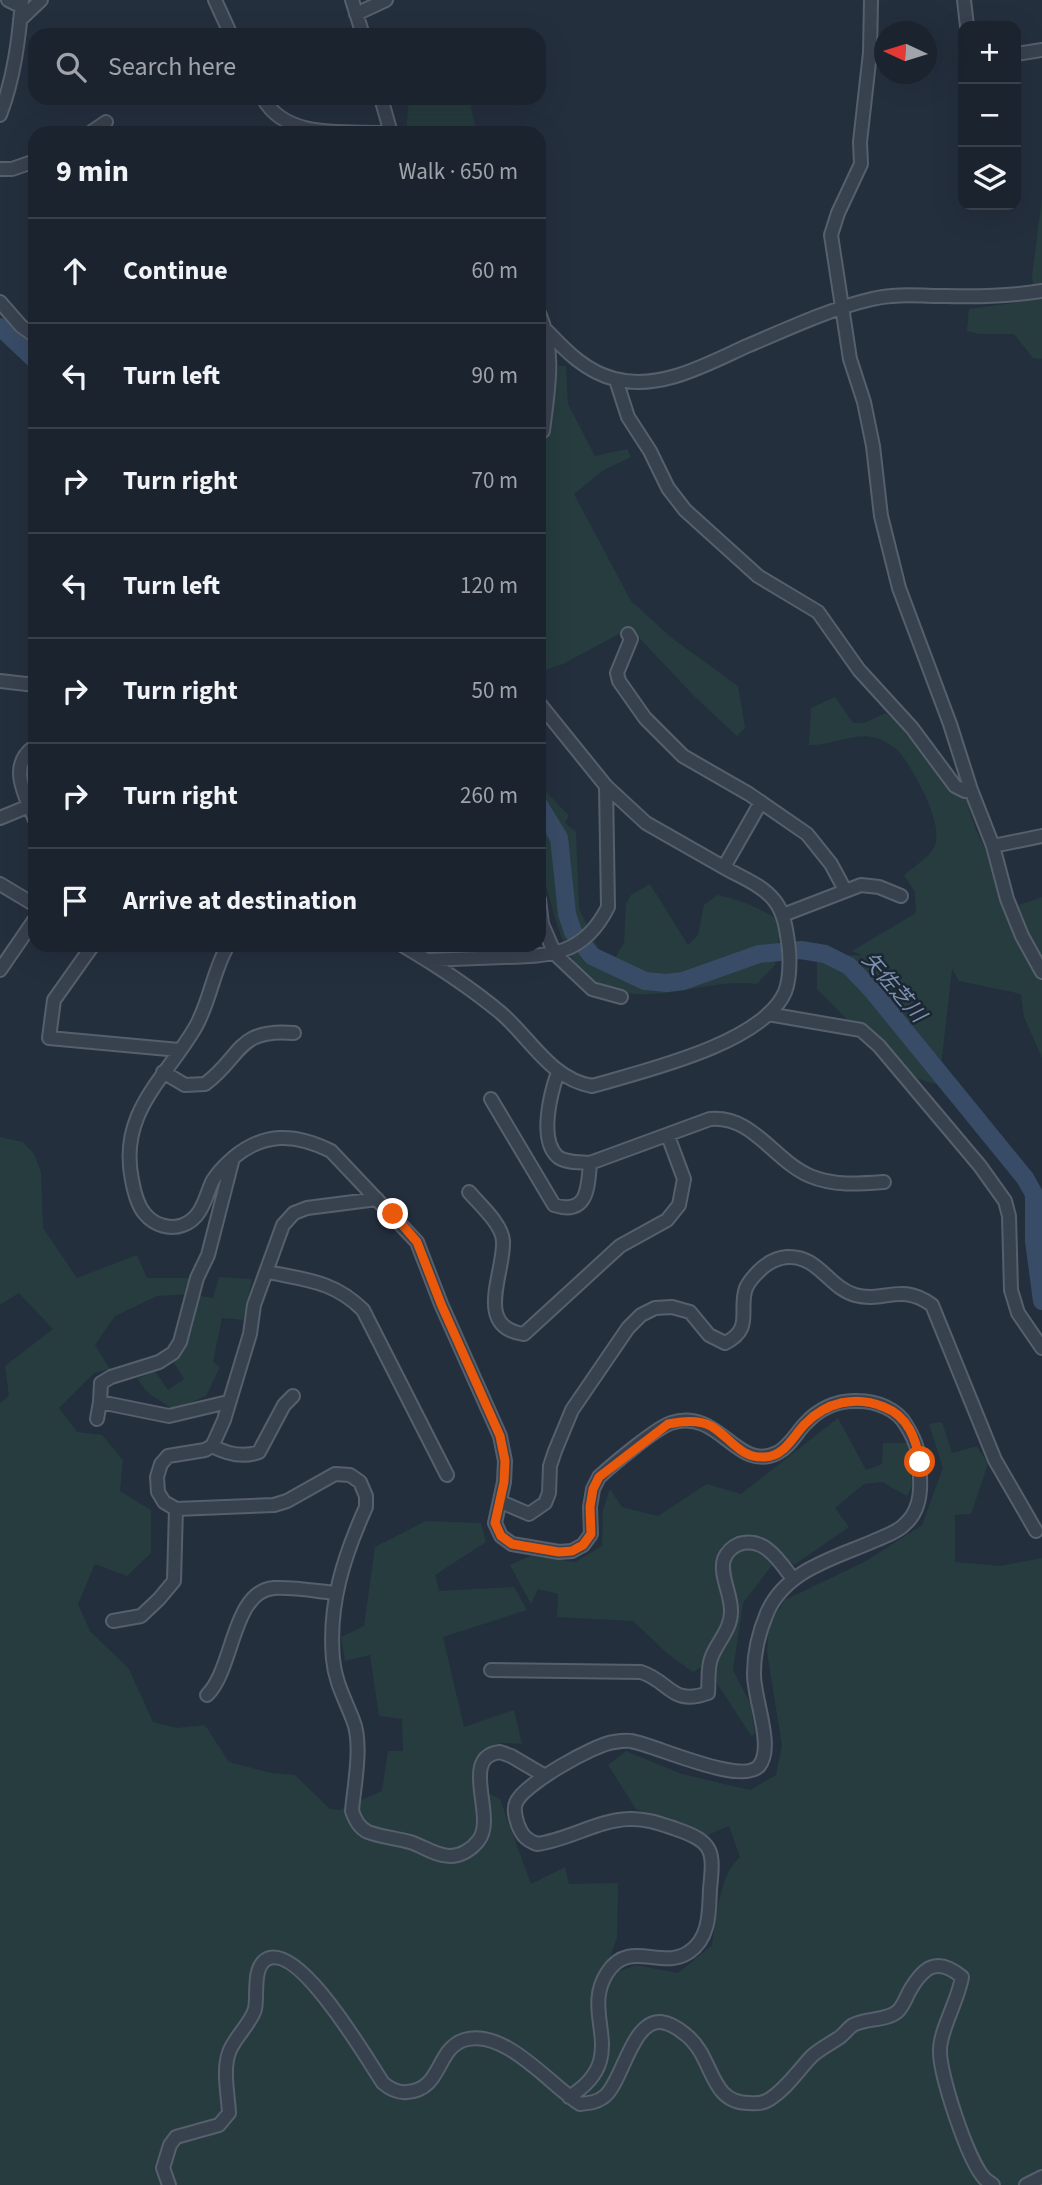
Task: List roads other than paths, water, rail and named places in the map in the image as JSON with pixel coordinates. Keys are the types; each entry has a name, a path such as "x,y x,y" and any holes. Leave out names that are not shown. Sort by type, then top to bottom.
{"street":[{"path":"8,0 21,9"},
{"path":"21,9 41,0"},
{"path":"215,0 228,28"},
{"path":"352,0 361,28"},
{"path":"356,14 386,0"},
{"path":"872,0 870,53 860,142 861,164 838,213 831,235 850,359 864,402 873,446 881,516 899,588 993,846 1007,899 1022,936 1042,972"},
{"path":"964,0 966,21"},
{"path":"0,116 9,92 21,9"},
{"path":"1021,53 1042,50"},
{"path":"269,105 283,120 297,126"},
{"path":"382,105 387,126"},
{"path":"100,126 106,122"},
{"path":"0,169 12,169 28,163"},
{"path":"547,331 570,356 616,380 668,378 873,298 902,295 1007,296 1042,291"},
{"path":"0,302 28,331"},
{"path":"546,406 551,363 547,331"},
{"path":"616,380 628,417 650,451 668,488 685,510 758,576 818,612 859,670 912,729 955,786 965,791 971,790"},
{"path":"628,634 631,639 617,673 619,681 645,718 683,756 761,802 807,834 831,864 845,890"},
{"path":"0,681 28,684"},
{"path":"414,952 500,1012 558,1072 578,1083 592,1086 697,1054 751,1027 768,1014 785,991 790,969 788,940 783,915 774,900 757,886 646,823 606,786 546,712"},
{"path":"28,752 19,768 19,778 28,803"},
{"path":"428,960 562,951 600,923 608,907 606,786"},
{"path":"724,867 761,802"},
{"path":"0,818 28,806"},
{"path":"993,846 1042,836"},
{"path":"0,884 28,900"},
{"path":"783,915 861,885 879,887 901,896"},
{"path":"0,970 28,929"},
{"path":"546,929 592,989 621,997"},
{"path":"88,952 54,1000 49,1038 179,1051"},
{"path":"224,952 194,1029 148,1094 133,1128 131,1176 142,1212 153,1222 163,1226 183,1225 198,1215 213,1180 233,1158 249,1146 264,1140 284,1137 315,1143 331,1152 417,1242 441,1304 500,1436 505,1461 501,1502 495,1523 501,1536 512,1544 559,1552 572,1551 583,1545 591,1534 590,1507 593,1489 599,1477 668,1424 694,1421 710,1426 742,1452 753,1457 768,1457 781,1451 822,1409 839,1402 872,1402 888,1408 902,1418 915,1439 920,1462 921,1494 915,1511 905,1525 814,1565 793,1579 769,1608 756,1646 753,1675 766,1753 759,1766 745,1773 674,1756 628,1740 609,1742 545,1776 522,1794 515,1804 515,1816 521,1833 528,1841 537,1844 612,1822 644,1819 698,1837 707,1845 712,1867 708,1918 701,1942 681,1957 669,1959 632,1955 621,1959 607,1973 601,1983 598,1998 603,2058 585,2085 569,2097"},
{"path":"768,1014 861,1030 886,1054 980,1166 1005,1201 1009,1216 1011,1290 1018,1313 1042,1348"},
{"path":"163,1072 185,1085 205,1084 251,1038 272,1032 294,1033"},
{"path":"558,1072 547,1121 551,1146 558,1157 569,1161 590,1163 710,1119 721,1118 736,1121 746,1127 786,1162 808,1175 835,1184 884,1182"},
{"path":"491,1099 554,1205 564,1208 577,1206 588,1194 590,1163"},
{"path":"469,1192 498,1227 504,1240 495,1310 501,1324 511,1332 524,1334 620,1246 667,1220 679,1205 684,1179 668,1136"},
{"path":"97,1419 101,1384 111,1377 159,1362 173,1353 180,1342 197,1278 208,1255 233,1158"},
{"path":"377,1199 307,1208 294,1213 283,1225 254,1305 250,1334 220,1430 212,1446 205,1450 168,1456 161,1464 157,1476 158,1492 164,1502 176,1509 274,1505 287,1502 335,1474 350,1475 360,1482 366,1496 366,1507 342,1567 331,1625 337,1684 354,1721 356,1735 352,1811 356,1822 366,1832 414,1843 440,1855 464,1853 481,1838 484,1827 480,1775 484,1760 500,1752 545,1776"},
{"path":"501,1502 529,1514 545,1503 555,1451 572,1410 628,1328 641,1315 656,1308 672,1307 690,1312 709,1335 725,1343 736,1338 742,1328 745,1290 751,1278 778,1258 793,1257 811,1262 849,1293 870,1297 908,1293 921,1297 932,1305 995,1460 1036,1531"},
{"path":"268,1272 331,1286 349,1295 363,1310 447,1475"},
{"path":"212,1446 228,1454 259,1452 285,1405 293,1396"},
{"path":"100,1402 169,1416 228,1402"},
{"path":"113,1621 141,1616 174,1581 176,1509"},
{"path":"491,1670 641,1672 654,1676 685,1698 696,1697 708,1693 710,1658 726,1632 731,1612 724,1560 730,1549 754,1542 762,1545 774,1555 793,1579"},
{"path":"207,1695 217,1685 242,1613 251,1600 263,1591 274,1588 335,1593"},
{"path":"169,2185 163,2168 170,2145 176,2137 219,2125 229,2113 226,2067 229,2053 254,2012 258,1974 269,1958 282,1958 303,1973 346,2025 390,2089 404,2093 421,2091 431,2081 451,2048 464,2040 476,2039 498,2042 534,2066 580,2104 594,2102 607,2095 641,2032 652,2024 662,2022 678,2029 695,2042 717,2087 726,2097 741,2103 758,2104 768,2101 789,2084 812,2055 840,2038 855,2024 894,2014 901,2009 921,1972 936,1965 951,1968 962,1977 940,2048 942,2070 973,2159 984,2178 993,2185"},
{"path":"1026,2185 1042,2177"}],"waterway":[{"name":"矢佐芝川","path":"0,327 28,353"},
{"name":"矢佐芝川","path":"546,817 559,838 567,914 573,932 592,956 645,981 667,983 683,981 759,954 801,950 825,954 849,966 871,989 1025,1178 1034,1194 1034,1241 1042,1301"}]}
